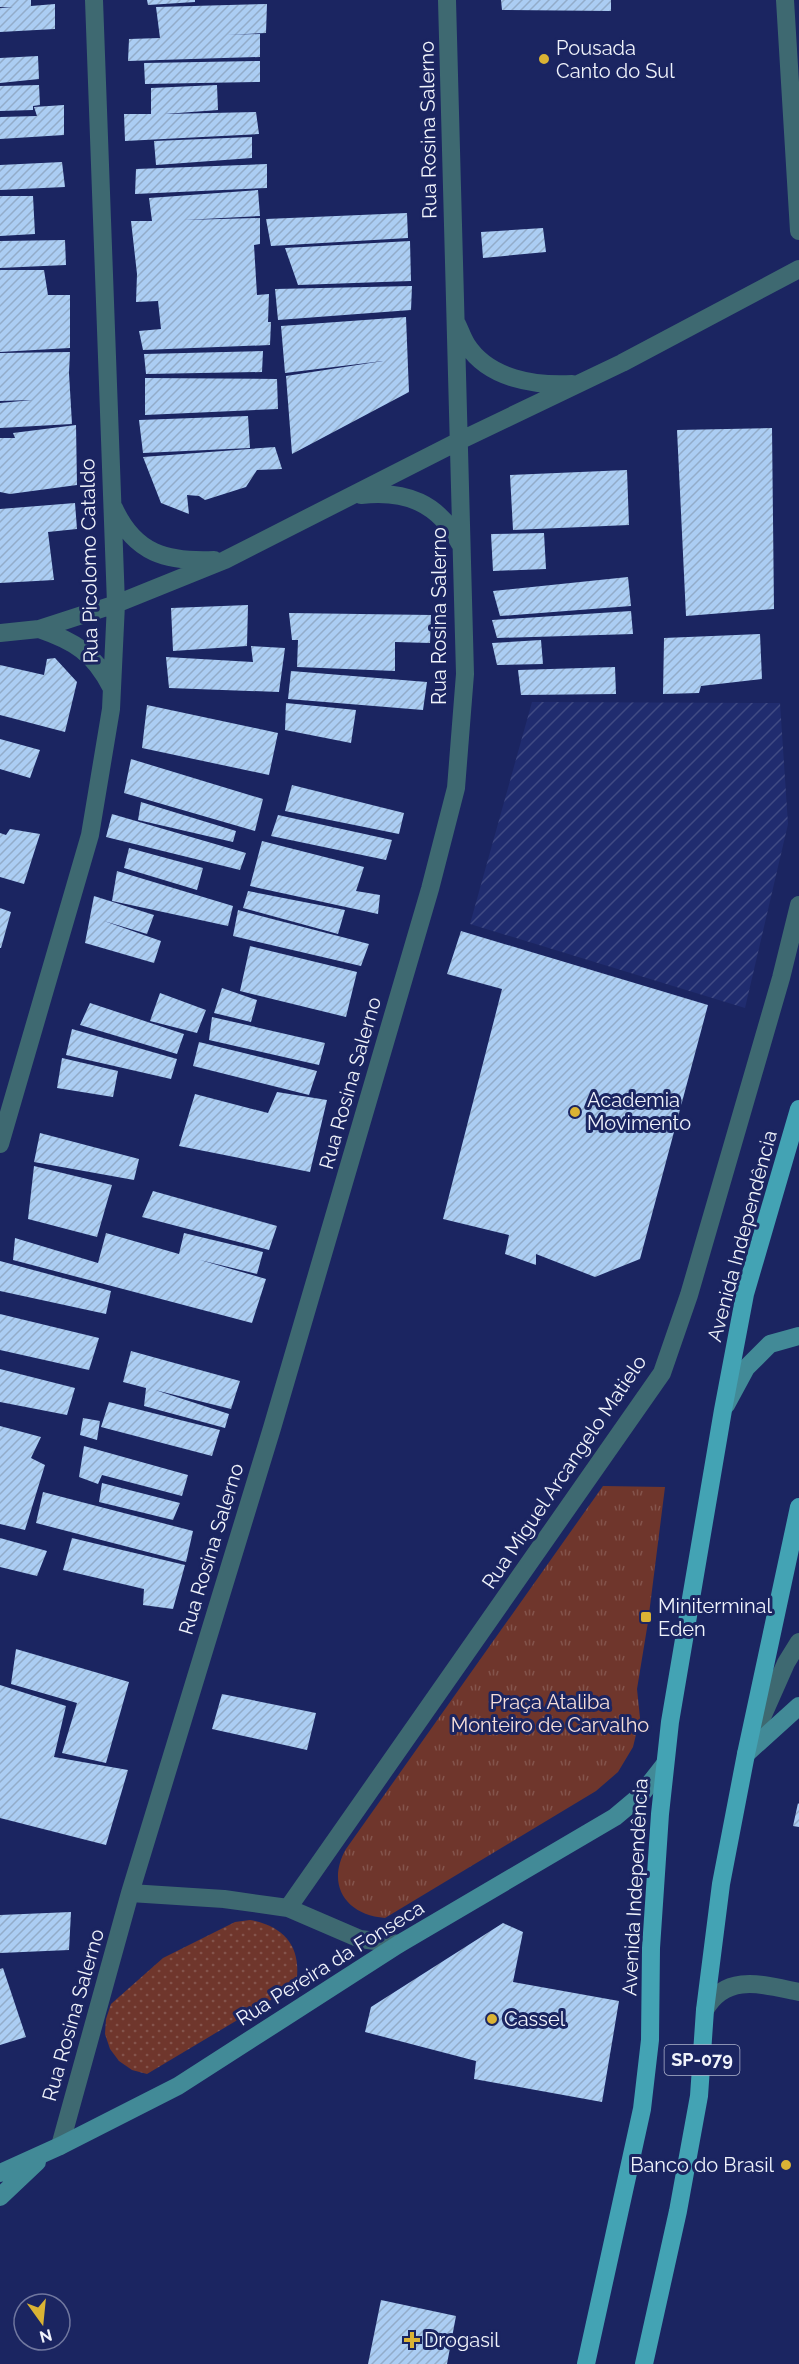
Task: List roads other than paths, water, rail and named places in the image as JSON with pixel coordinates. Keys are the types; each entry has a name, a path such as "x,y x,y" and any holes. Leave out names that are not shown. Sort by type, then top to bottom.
{"main road":[{"name":"Avenida Independência","path":"586,2364 642,2109 650,2040 651,1948 671,1711 745,1294 799,1109"},
{"name":"Avenida Independência","path":"723,1410 746,1368 770,1344 799,1336"},
{"name":"SP-079","path":"644,2364 678,2211 699,2096 705,2010 721,1884 746,1754 799,1507"},
{"path":"746,1754 799,1706"},
{"name":"Rua Pereira da Fonseca","path":"0,2173 54,2149 178,2086 399,1944 615,1817 640,1796 665,1764"},
{"path":"0,2197 54,2149"}],"street":[{"name":"Rua Picolomo Cataldo","path":"0,1144 90,835 111,709 116,604 94,0"},
{"name":"Rua Rosina Salerno","path":"54,2149 311,1294 430,890 456,788 465,674 457,442 447,0"},
{"path":"785,0 799,231"},
{"path":"0,633 39,629 116,604 225,560 579,383 799,269"},
{"path":"454,316 466,345 480,360 499,371 524,381 547,385 579,383"},
{"path":"351,496 383,492 411,498 437,512 451,527 462,548"},
{"path":"112,502 122,524 147,550 182,559 225,560"},
{"path":"39,629 65,638 92,657 102,669 112,688"},
{"name":"Rua Miguel Arcangelo Matielo","path":"288,1908 662,1373 696,1268 781,978 799,905"},
{"path":"746,1754 786,1663 799,1642"},
{"path":"130,1893 224,1899 288,1908 360,1939 399,1944"},
{"path":"705,2010 712,1997 737,1985 755,1983 799,1992"}],"place":[{"name":"Pousada Canto do Sul","path":"544,59"},
{"name":"Academia Movimento","path":"575,1112"},
{"name":"Miniterminal Eden","path":"646,1617"},
{"name":"Cassel","path":"492,2019"},
{"name":"Banco do Brasil","path":"786,2165"},
{"name":"Drogasil","path":"412,2340"}],"park label":[{"name":"Praça Ataliba Monteiro de Carvalho","path":"550,1714"}]}
